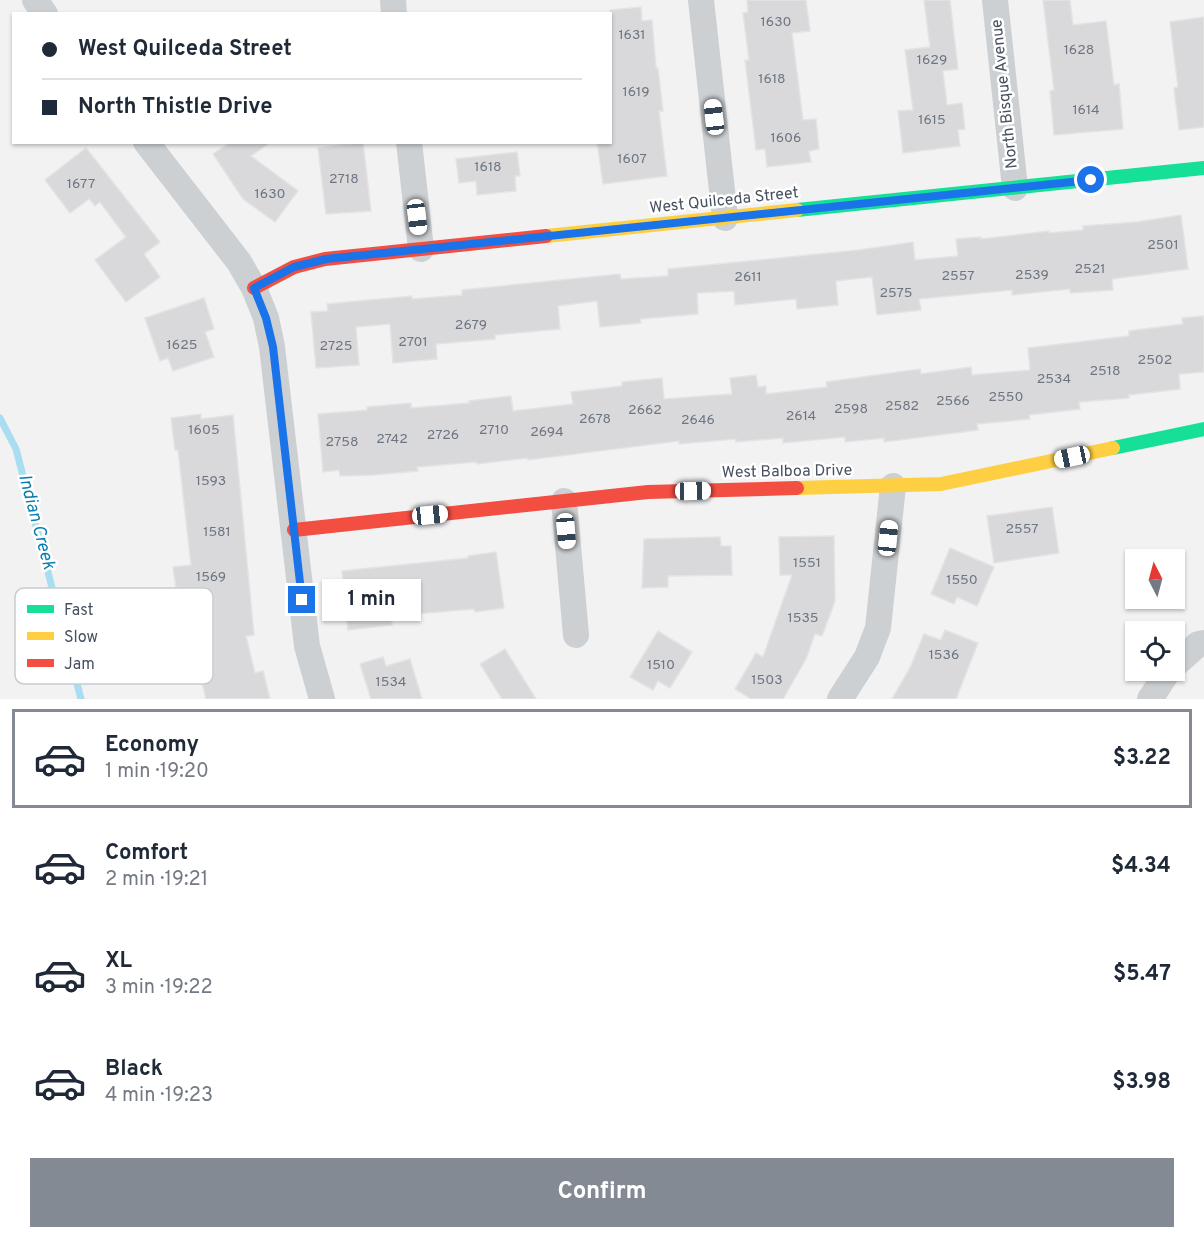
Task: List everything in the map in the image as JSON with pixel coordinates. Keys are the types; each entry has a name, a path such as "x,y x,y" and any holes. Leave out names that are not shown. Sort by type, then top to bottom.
{"street":[{"path":"701,0 725,218"},
{"name":"North Bisque Avenue","path":"995,0 1015,188"},
{"path":"148,144 239,262 254,288 266,318 273,347 307,646 322,699"},
{"path":"409,144 421,249"},
{"name":"West Quilceda Street","path":"254,288 294,267 309,262 1204,168"},
{"name":"West Balboa Drive","path":"294,530 648,492 941,484 1204,429"},
{"path":"840,699 867,657 878,628 894,486"},
{"path":"564,501 576,635"},
{"path":"1185,656 1198,644 1204,643"},
{"path":"1150,699 1162,681"}],"building":[{"path":"747,0 806,0 810,31 792,33 803,120 816,119 819,149 809,151 811,162 767,167 765,149 756,150 745,60 749,60 743,13 748,12"},
{"path":"924,0 950,0 958,69 943,71 947,105 962,103 965,129 958,130 960,146 903,153 898,111 913,110 905,50 930,47"},
{"path":"1043,0 1070,0 1073,25 1106,21 1114,85 1119,84 1123,129 1054,135 1050,91 1054,90"},
{"path":"641,7 642,21 652,20 663,111 659,111 667,176 603,184 597,144 612,144 612,12 610,10"},
{"path":"1204,17 1204,127 1179,130 1174,88 1178,87 1170,22"},
{"path":"228,144 268,144 251,156 298,191 275,222 243,199 213,154"},
{"path":"363,144 371,211 326,214 318,148"},
{"path":"86,148 160,242 144,254 160,277 126,302 95,260 126,237 100,202 95,206 89,199 70,213 45,180"},
{"path":"517,152 520,176 515,176 516,191 477,195 476,181 459,183 456,159"},
{"path":"1181,215 1188,269 1112,279 1113,290 1070,293 1070,289 1012,295 1012,290 919,299 921,310 877,315 872,277 836,281 838,305 797,309 796,299 735,305 734,291 697,293 698,314 640,319 641,323 600,327 597,301 558,306 560,329 495,335 495,339 436,344 437,359 393,363 390,324 356,327 359,365 316,368 311,312 328,311 327,304 412,296 412,299 462,295 462,290 620,274 621,279 668,276 668,269 859,250 913,242 915,260 958,256 956,239 1083,230 1083,226 1137,222"},
{"path":"204,298 214,329 205,332 214,357 173,371 168,358 160,361 145,318"},
{"path":"1204,316 1204,372 1179,374 1180,389 1129,395 1129,398 1079,402 1080,409 1029,415 1030,419 977,424 978,430 884,442 884,438 845,442 845,437 783,443 783,438 679,444 679,441 528,460 528,458 477,464 476,462 417,467 418,471 373,475 340,476 339,470 323,472 318,414 411,403 411,408 469,403 469,401 511,396 513,411 573,404 571,392 622,386 622,382 662,378 664,399 732,394 730,378 756,375 758,387 766,386 766,394 827,387 826,382 920,369 921,374 971,367 972,375 1030,370 1028,348 1129,336 1129,331 1183,324 1182,318"},
{"path":"201,414 201,419 233,415 254,635 246,636 255,673 263,671 270,699 206,699 202,684 213,684 213,588 176,588 173,567 191,565 178,450 175,450 171,418"},
{"path":"1052,507 1059,553 994,563 987,516"},
{"path":"834,536 835,601 822,636 815,634 806,659 783,699 751,699 735,689 756,653 763,657 792,575 780,575 779,537"},
{"path":"720,537 721,546 731,546 732,575 668,576 668,587 642,588 644,539"},
{"path":"950,548 994,567 977,606 957,597 954,604 931,594"},
{"path":"496,552 504,608 475,612 474,609 391,616 392,625 348,630 342,571 468,558 468,556"},
{"path":"945,630 978,643 956,699 892,699 910,668 924,634 941,640"},
{"path":"658,631 692,652 670,688 658,681 653,690 630,677"},
{"path":"505,649 536,699 502,699 480,664"},
{"path":"383,657 386,666 410,659 422,699 371,699 360,664"}],"waterway":[{"name":"Indian Creek","path":"0,418 16,449 52,588"},
{"name":"Indian Creek","path":"77,684 81,699"}],"traffic: fast":[{"path":"797,210 1204,168"},
{"path":"1113,448 1204,429"}],"traffic: slow":[{"path":"546,236 797,210"},
{"path":"797,488 941,484 1113,448"}],"traffic: jam":[{"path":"254,288 294,267 325,259 546,236"},
{"path":"294,530 648,492 797,488"}],"route":[{"path":"302,600 273,347 266,318 254,288 294,267 326,259 1091,180"}]}
